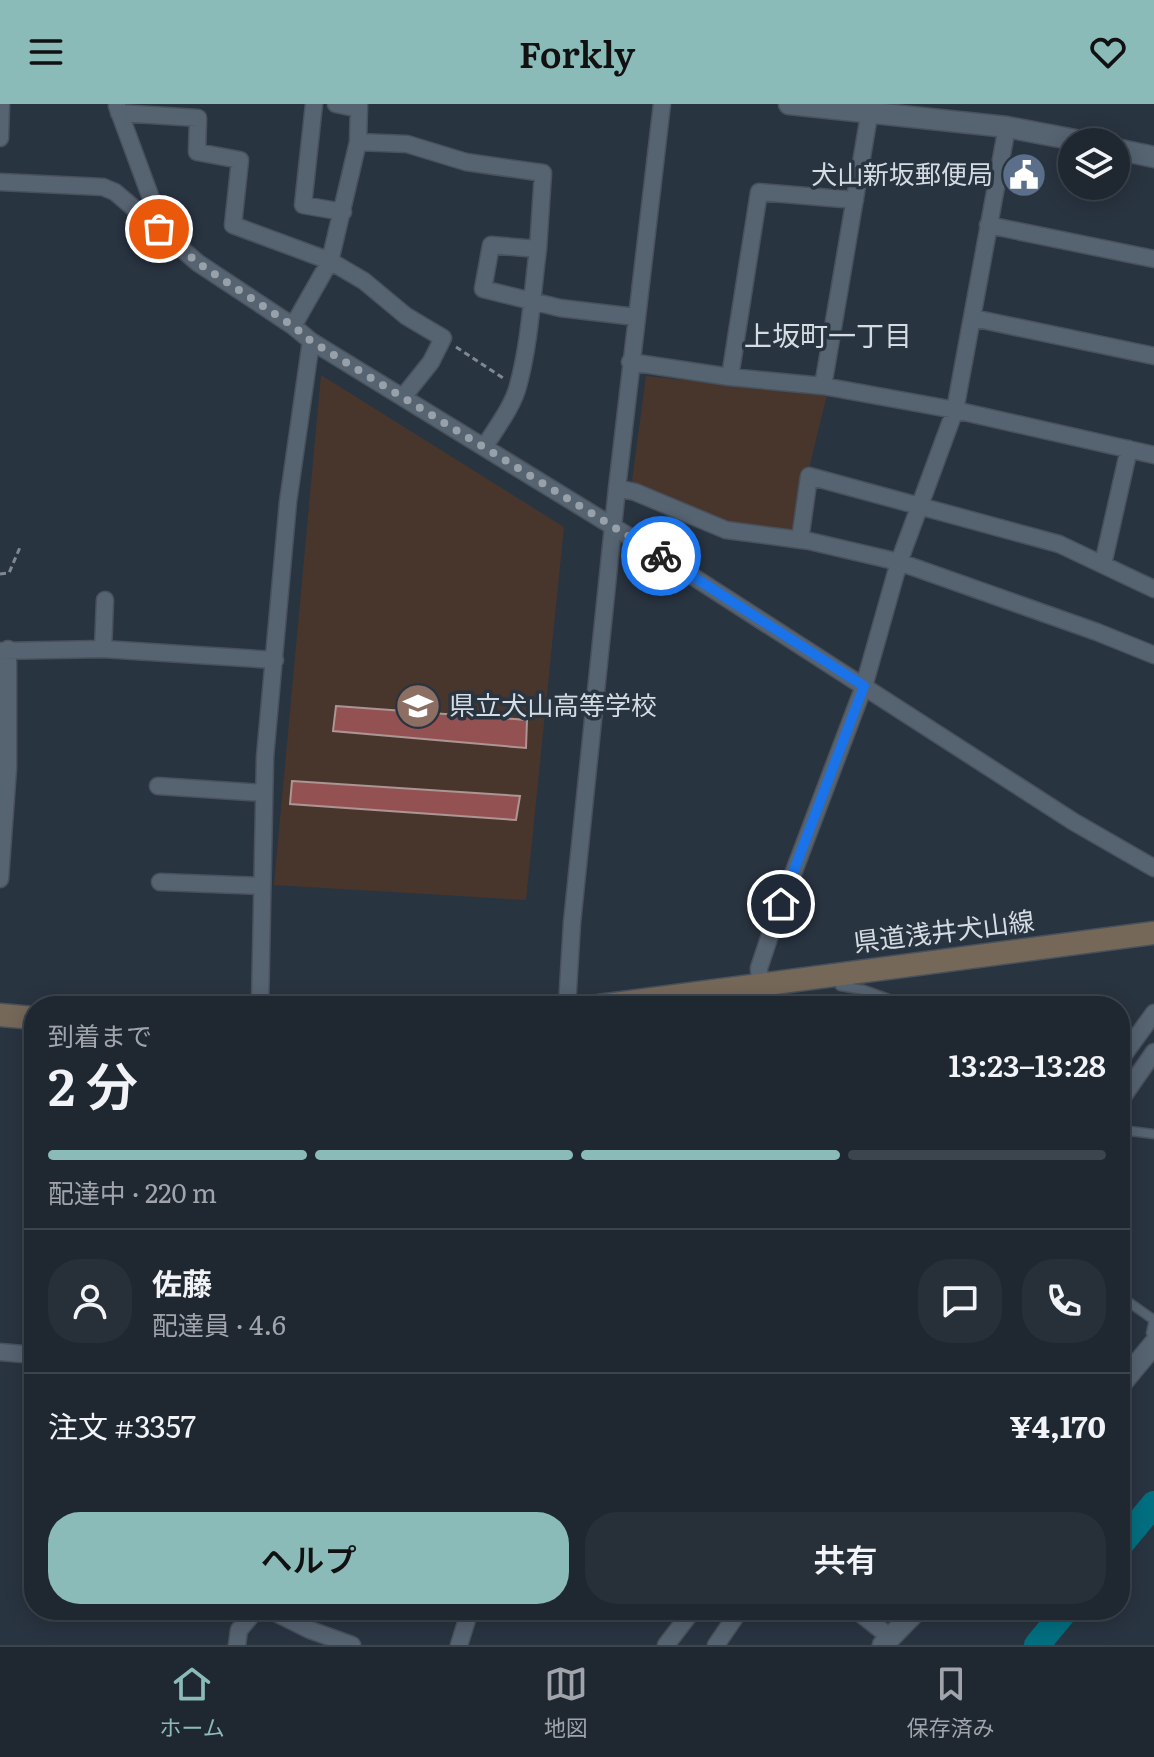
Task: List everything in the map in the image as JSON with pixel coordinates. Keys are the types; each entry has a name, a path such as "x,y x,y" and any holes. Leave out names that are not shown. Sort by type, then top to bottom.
{"main road":[{"name":"県道浅井犬山線","path":"705,996 747,992 838,974 1154,933"},
{"path":"0,1015 24,1017"}],"street":[{"path":"0,138 1,104"},
{"path":"314,104 303,205 343,212"},
{"path":"293,326 330,261 358,142 359,106 336,104"},
{"path":"568,996 572,923 630,362 662,104"},
{"path":"789,104 870,109 1058,137"},
{"path":"159,229 155,209 118,109 198,118 197,152 240,160 233,225 330,261 364,281 406,316 443,338 431,362 403,397"},
{"path":"823,386 870,109"},
{"path":"747,992 759,968 864,686 899,562 955,410 1007,127"},
{"path":"358,142 407,144 466,162 543,173 538,249 518,388 485,446"},
{"path":"1130,152 1154,157"},
{"path":"0,182 103,187 115,192 198,263 311,341 485,446 1074,822 1154,868"},
{"path":"730,377 759,192 855,200"},
{"path":"988,225 1154,259"},
{"path":"538,249 491,245 483,289 560,308 636,317"},
{"path":"973,318 1154,356"},
{"path":"260,996 264,793 288,502 311,341"},
{"path":"630,362 730,377 823,386 955,410 1154,455"},
{"path":"1103,564 1129,449"},
{"path":"800,540 809,476 1059,544 1154,589"},
{"path":"617,488 635,492 726,530 800,540 899,562 1154,655"},
{"path":"103,649 105,600"},
{"path":"0,879 8,768 4,650 103,649 275,660"},
{"path":"158,786 264,793"},
{"path":"160,882 261,886"},
{"path":"1130,1046 1154,1013"},
{"path":"1130,1087 1154,1052"},
{"path":"1130,1373 1154,1344"},
{"path":"0,1352 24,1354"},
{"path":"237,1645 239,1630 248,1620"},
{"path":"290,1620 352,1645"},
{"path":"459,1645 467,1620"},
{"path":"666,1645 685,1620"},
{"path":"716,1645 733,1620"},
{"path":"866,1620 886,1641 907,1620"}],"lane":[{"path":"838,974 840,986 880,996"},
{"path":"1130,1131 1154,1134"},
{"path":"1130,1303 1154,1320 1151,1333 1154,1337"}],"path":[{"path":"443,338 518,388"},
{"path":"0,574 9,573 21,545"}],"shaded area":[{"name":"県立犬山高等学校","path":"321,375 564,527 526,900 274,885"},
{"path":"646,376 827,395 793,533 720,524 632,481"}],"building":[{"path":"336,706 527,720 526,748 333,731"},
{"path":"292,781 520,796 516,820 290,804"}],"waterway":[{"path":"1130,1533 1154,1504"},
{"path":"1037,1645 1058,1620"}],"way so far":[{"path":"159,229 198,263 311,341 661,556"}],"place":[{"name":"犬山新坂郵便局","path":"1024,175"},
{"name":"県立犬山高等学校","path":"418,706"}],"district":[{"name":"上坂町一丁目","path":"828,336"}],"route":[{"path":"661,556 864,686 781,904"}]}
